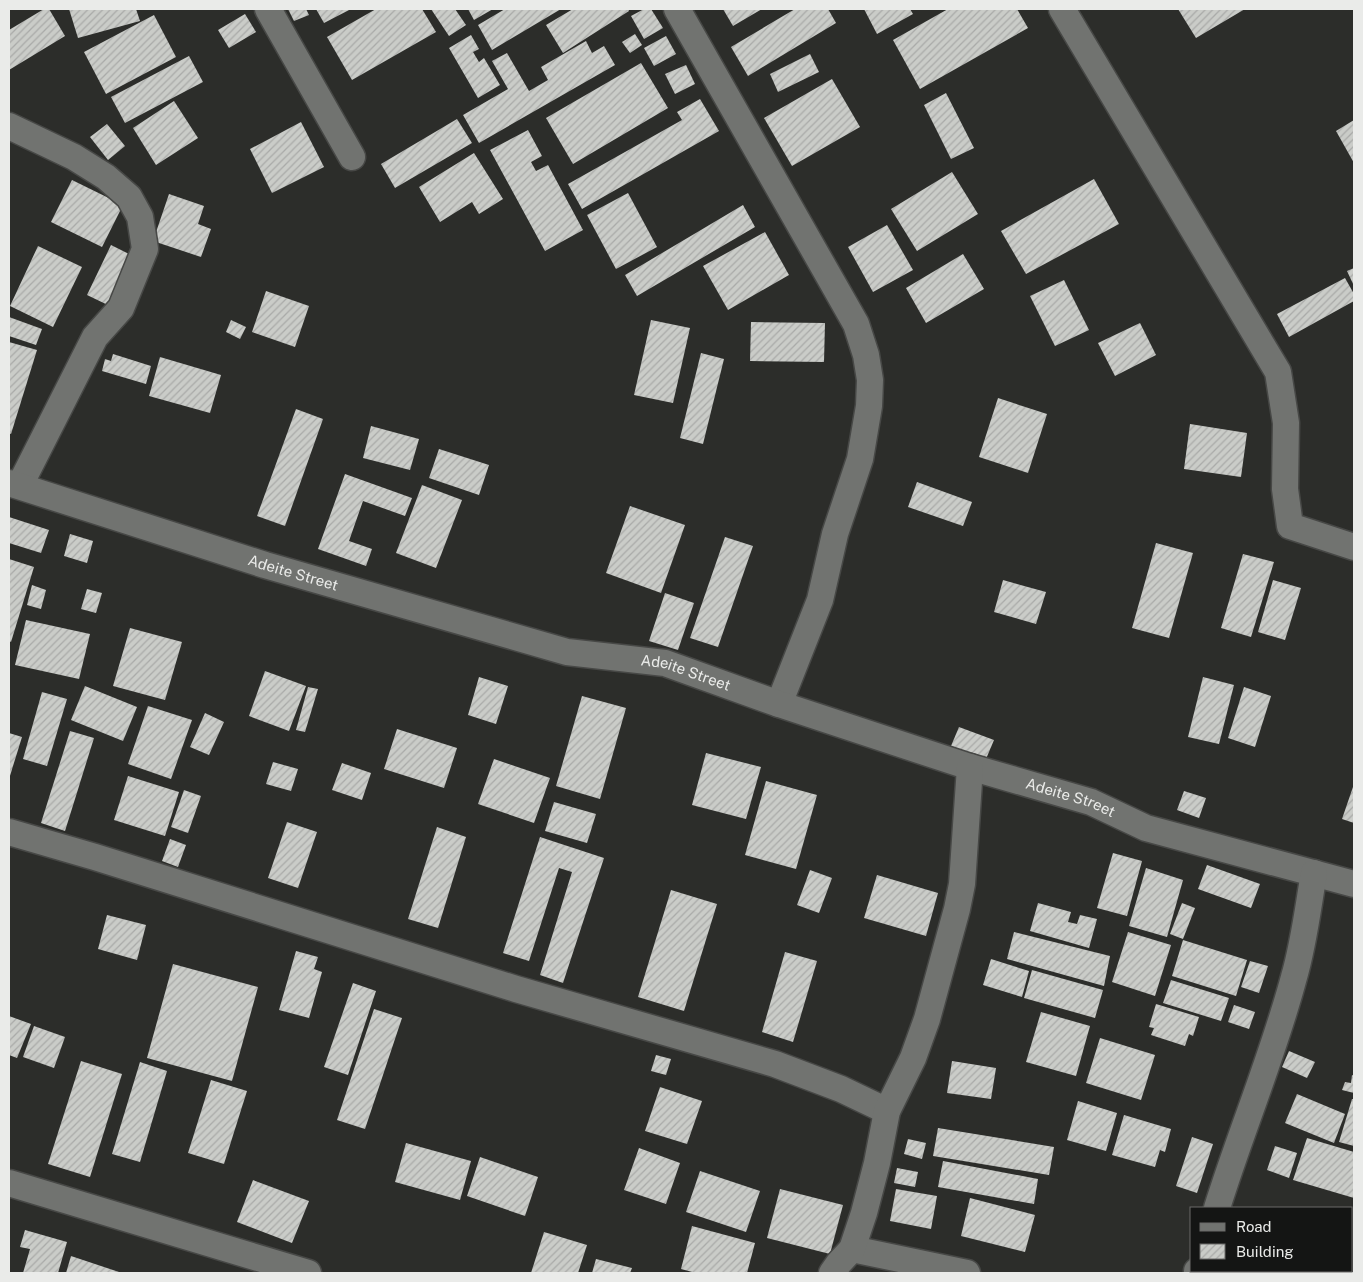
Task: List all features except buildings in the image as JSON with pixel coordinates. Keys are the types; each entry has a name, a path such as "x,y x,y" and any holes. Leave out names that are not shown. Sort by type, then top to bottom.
{"street":[{"path":"268,9 352,157"},
{"path":"677,9 856,324 868,363 870,380 869,406 860,459 835,534 820,600 779,704"},
{"path":"1062,9 1278,372 1286,423 1285,489 1290,526 1354,547"},
{"path":"9,126 74,157 106,177 129,196 140,217 145,249 121,308 95,337 14,484"},
{"name":"Adeite Street","path":"14,484 274,568 567,652 665,663 779,704 970,767 1091,802 1146,828 1354,884"},
{"path":"832,1273 838,1263 852,1249 873,1180 888,1111 913,1058 927,1019 957,909 962,884 970,767"},
{"path":"9,832 95,857 516,990 775,1064 841,1089 888,1111"},
{"path":"1217,1207 1240,1138 1266,1069 1295,976 1314,872"},
{"path":"9,1183 308,1273"},
{"path":"852,1249 967,1273"}]}
